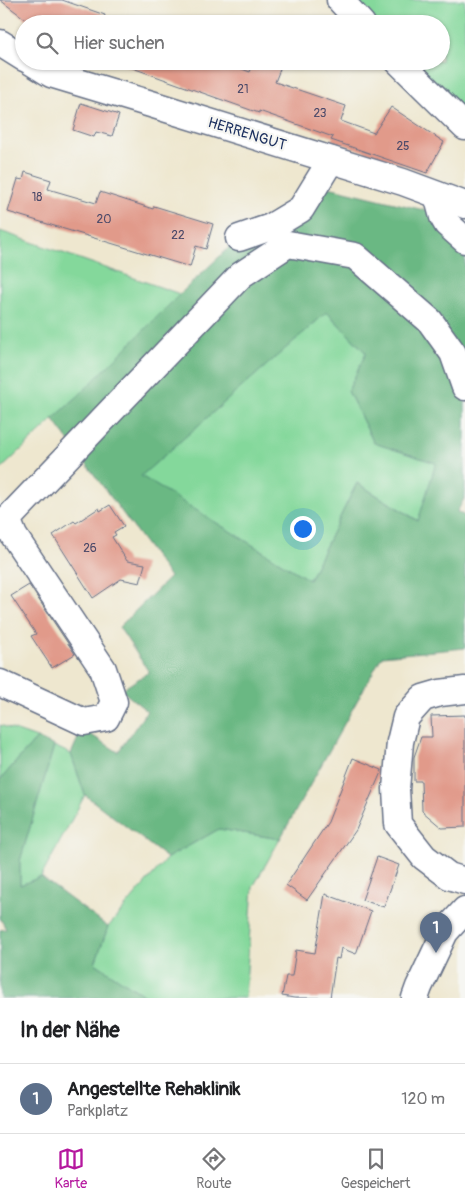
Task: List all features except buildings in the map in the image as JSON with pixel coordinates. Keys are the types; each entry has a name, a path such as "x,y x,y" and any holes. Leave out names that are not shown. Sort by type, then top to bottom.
{"street":[{"path":"340,0 354,15"},
{"path":"0,43 15,52"},
{"name":"HERRENGUT","path":"45,70 51,74 403,182 465,205"},
{"path":"407,70 465,127"},
{"path":"239,238 271,227 301,209 331,160"},
{"path":"437,195 447,224 465,240"},
{"path":"0,683 84,722 106,718 114,702 103,669 4,523 241,275 288,244 355,256 430,321 452,353 465,387"},
{"path":"465,690 422,698 406,717 400,742 396,789 398,824 424,856 449,876 465,881"},
{"path":"415,998 445,932 465,910"}],"green space":[{"path":"340,0 465,0 465,127 407,70 450,70 450,15 354,15"},
{"path":"316,184 457,218 465,222 465,497 457,512 465,516 465,648 382,656 280,839 219,829 167,858 85,795 71,754 82,729 118,752 147,711 121,690 149,672 119,627 170,577 53,419 239,238","holes":["327,312 366,353 348,391 374,443 436,463 418,521 357,483 309,580 141,476"]},
{"path":"0,231 180,294 77,397 0,470"},
{"path":"327,312 366,353 348,391 374,443 436,463 419,521 357,483 309,580 140,476"},
{"path":"0,725 37,738 0,780"},
{"path":"37,738 54,746 20,861 20,885 41,877 108,927 95,963 148,998 0,998 0,930 6,929 0,918 0,780"},
{"path":"54,746 71,754 85,795 41,877 20,885 20,861"},
{"path":"219,829 280,839 253,887 245,998 148,998 95,963 108,927 167,858"}],"place":[{"name":"Angestellte Rehaklinik","path":"436,953"}]}
